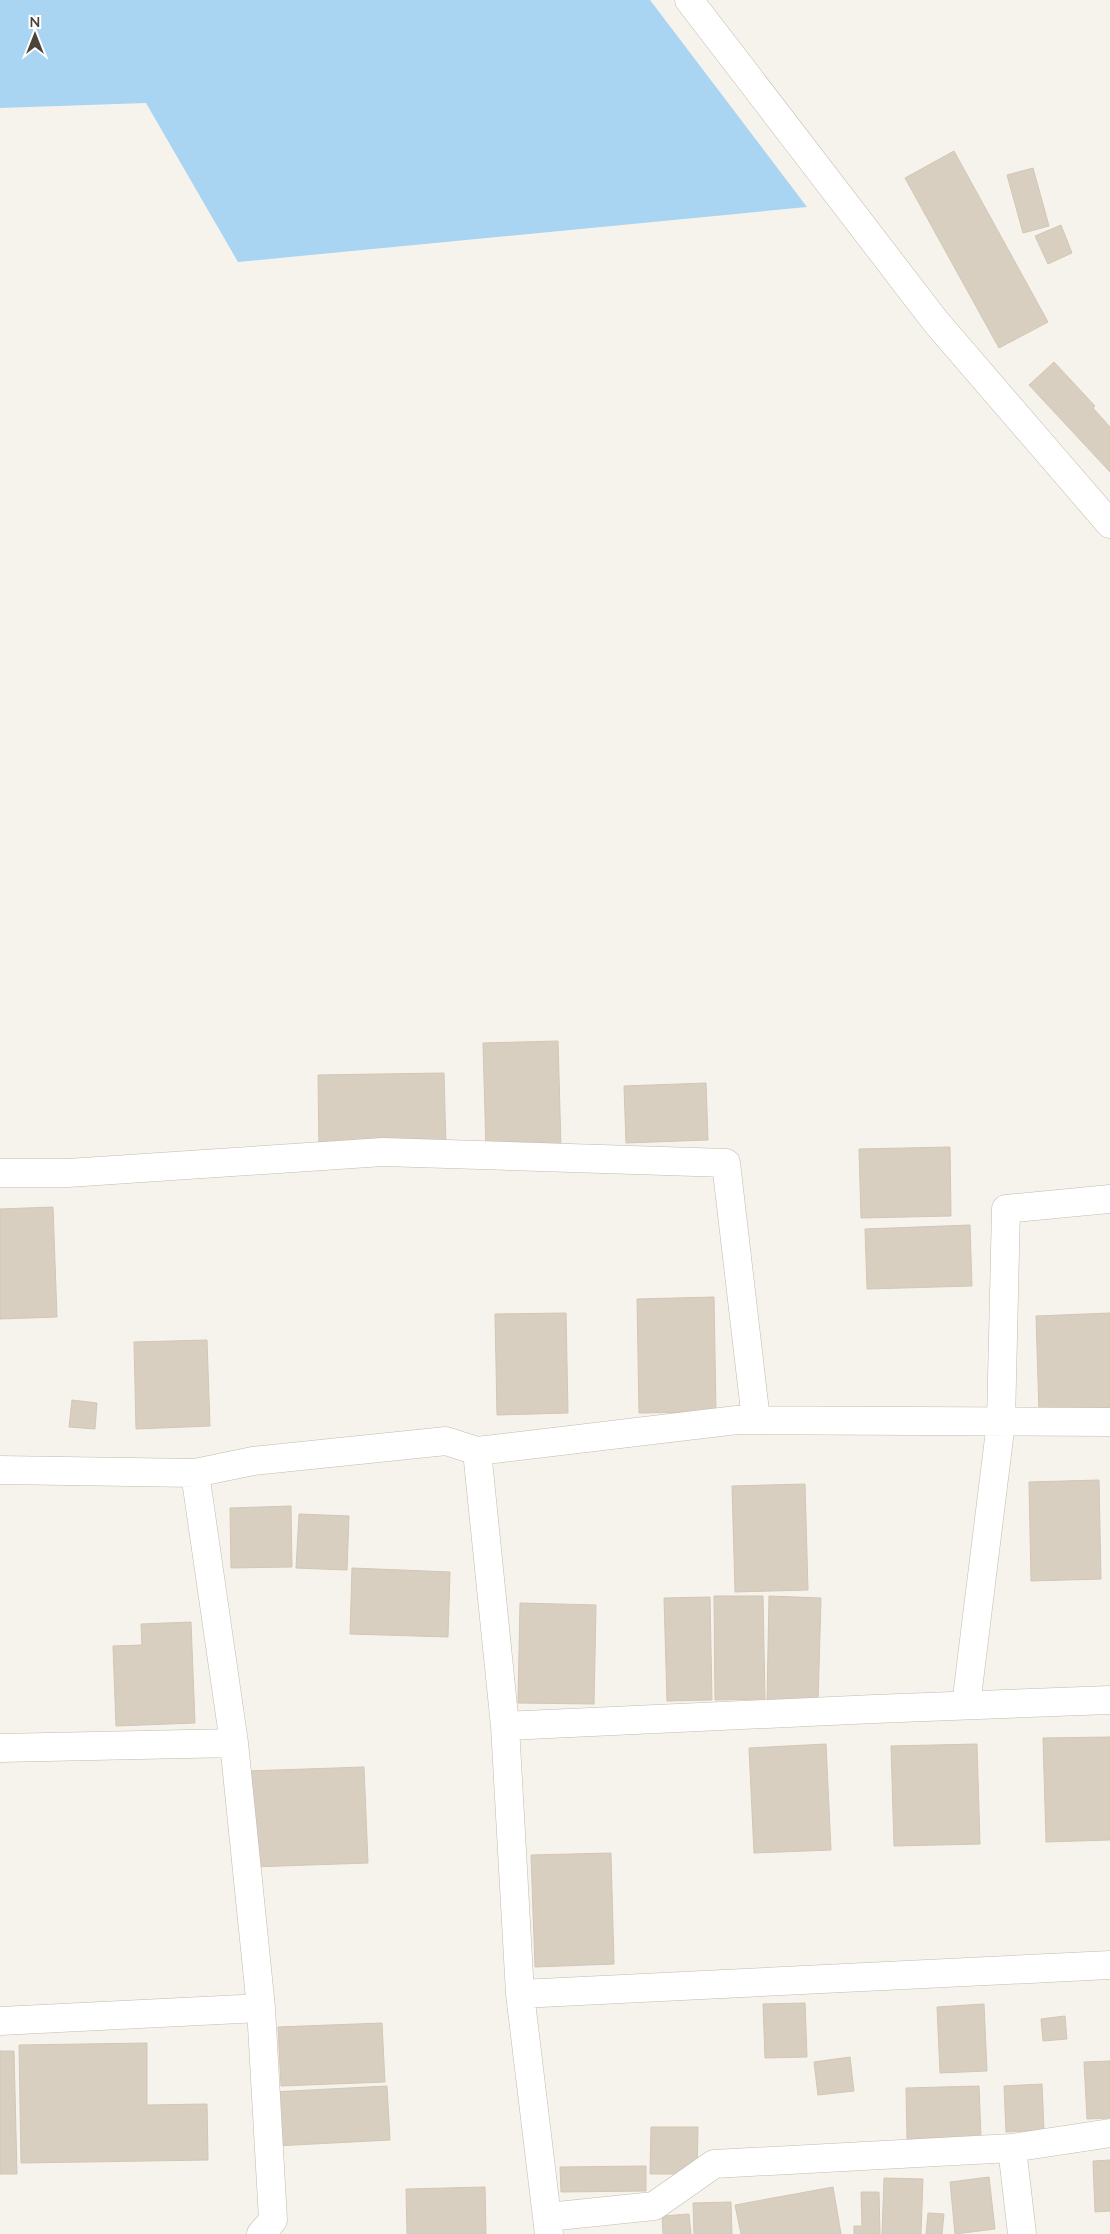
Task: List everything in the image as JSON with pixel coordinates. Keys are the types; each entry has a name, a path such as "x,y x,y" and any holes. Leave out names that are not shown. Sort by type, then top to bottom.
{"street":[{"path":"689,0 936,322 1110,524"},
{"path":"0,1173 68,1173 383,1152 726,1163 756,1420"},
{"path":"966,1705 1001,1422 1006,1209 1110,1200"},
{"path":"0,1470 195,1473 253,1461 446,1441 477,1451 737,1420 1110,1422"},
{"path":"477,1451 505,1726 520,1994 548,2226 654,2206 714,2164 1012,2148 1110,2133"},
{"path":"195,1473 234,1743 261,2008 273,2220 260,2234"},
{"path":"505,1726 1110,1700"},
{"path":"0,1748 234,1743"},
{"path":"520,1994 1110,1966"},
{"path":"0,2021 261,2008"},
{"path":"1012,2148 1022,2234"}],"water":[{"path":"0,0 650,0 807,207 238,262 146,103 0,108"}],"building":[{"path":"954,151 1048,322 999,348 905,178"},
{"path":"1033,168 1049,226 1023,233 1007,175"},
{"path":"1061,225 1072,253 1048,264 1035,236"},
{"path":"1054,362 1095,406 1093,408 1110,427 1110,472 1029,385"},
{"path":"558,1041 561,1147 486,1150 483,1043"},
{"path":"444,1073 446,1148 319,1150 318,1075"},
{"path":"706,1083 708,1140 626,1143 624,1086"},
{"path":"950,1147 951,1216 861,1218 859,1149"},
{"path":"53,1207 57,1317 0,1319 0,1209"},
{"path":"970,1225 972,1286 867,1289 865,1229"},
{"path":"714,1297 716,1412 639,1413 637,1299"},
{"path":"566,1313 568,1413 497,1415 495,1314"},
{"path":"1110,1313 1110,1410 1039,1412 1036,1316"},
{"path":"207,1340 210,1426 136,1429 134,1342"},
{"path":"72,1400 97,1403 95,1429 69,1427"},
{"path":"1099,1480 1101,1579 1031,1581 1029,1482"},
{"path":"805,1484 808,1590 735,1592 732,1486"},
{"path":"291,1506 292,1567 231,1568 230,1508"},
{"path":"299,1514 349,1516 347,1570 296,1568"},
{"path":"352,1568 450,1572 448,1637 350,1634"},
{"path":"714,1596 763,1596 765,1699 715,1700"},
{"path":"769,1596 821,1598 818,1702 767,1701"},
{"path":"710,1597 712,1700 667,1701 664,1598"},
{"path":"520,1603 596,1605 594,1704 518,1703"},
{"path":"191,1622 195,1723 116,1726 113,1646 142,1645 141,1624"},
{"path":"1110,1737 1110,1840 1046,1842 1043,1738"},
{"path":"826,1744 831,1850 754,1853 749,1748"},
{"path":"977,1744 980,1844 894,1846 891,1746"},
{"path":"364,1767 368,1863 251,1867 247,1771"},
{"path":"611,1853 614,1964 535,1967 531,1855"},
{"path":"805,2003 807,2057 765,2058 763,2004"},
{"path":"984,2004 987,2071 940,2073 937,2007"},
{"path":"1065,2016 1067,2039 1043,2041 1041,2019"},
{"path":"382,2023 385,2082 281,2086 278,2027"},
{"path":"147,2043 147,2105 207,2104 208,2160 21,2163 19,2045"},
{"path":"0,2051 14,2051 17,2174 0,2174"},
{"path":"850,2057 854,2091 818,2095 814,2062"},
{"path":"1110,2061 1110,2118 1087,2119 1084,2062"},
{"path":"1042,2084 1044,2130 1006,2132 1004,2086"},
{"path":"387,2086 390,2140 275,2146 272,2092"},
{"path":"979,2086 981,2137 907,2139 906,2088"},
{"path":"651,2127 698,2127 697,2174 650,2174"},
{"path":"1110,2160 1110,2211 1095,2212 1093,2161"},
{"path":"646,2166 646,2191 561,2192 560,2167"},
{"path":"989,2177 995,2229 955,2234 950,2182"},
{"path":"884,2178 923,2179 921,2234 882,2234"},
{"path":"485,2187 486,2234 407,2234 406,2189"},
{"path":"833,2187 841,2234 741,2234 735,2205"},
{"path":"861,2192 879,2192 880,2234 854,2234 854,2226 862,2226"},
{"path":"731,2202 732,2234 694,2234 693,2203"},
{"path":"928,2213 944,2214 942,2234 926,2234"},
{"path":"689,2214 691,2234 663,2234 662,2216"}]}
